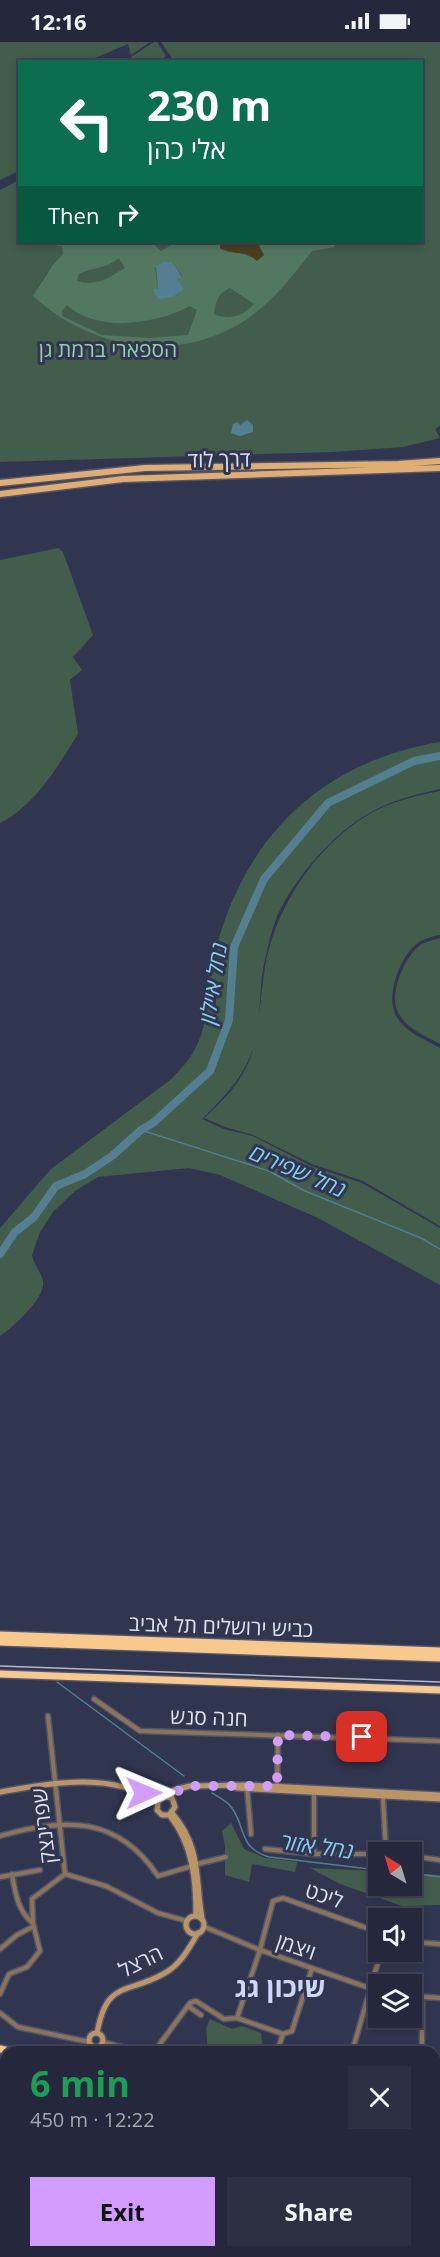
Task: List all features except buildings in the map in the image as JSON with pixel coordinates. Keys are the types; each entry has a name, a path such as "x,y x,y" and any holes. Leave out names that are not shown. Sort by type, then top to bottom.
{"highway":[{"name":"כביש ירושלים תל אביב","path":"0,1635 440,1652"},
{"path":"0,1642 440,1658"},
{"path":"0,1674 440,1690"}],"main road":[{"name":"דרך לוד","path":"0,483 145,468 398,464 440,461"},
{"name":"דרך לוד","path":"0,494 123,479 334,474 440,468"}],"street":[{"name":"חנה סנש","path":"94,1699 140,1731 440,1741"},
{"name":"שפרינצק","path":"48,1716 65,1874 106,1886 158,1913 187,1921"},
{"path":"277,1789 278,1735"},
{"path":"0,1792 54,1783 114,1784 131,1787 165,1799 175,1807 170,1814"},
{"path":"170,1814 159,1813 165,1799 177,1789 190,1786 440,1797"},
{"path":"247,1788 251,1834"},
{"path":"277,1789 383,1797 440,1797"},
{"path":"314,1793 314,1854"},
{"path":"383,1797 385,1842"},
{"path":"170,1814 195,1865 199,1917 205,1927 195,1934 188,1930 187,1921 199,1917"},
{"path":"0,1836 58,1824 91,1827 121,1837 140,1851 158,1876 226,1857"},
{"path":"265,1850 314,1854 368,1854"},
{"path":"422,1858 440,1860"},
{"path":"0,1877 40,1870"},
{"path":"12,1874 15,1894 27,1919 33,1925"},
{"path":"0,1994 9,1974 27,1966 40,1951 33,1925 32,1899 65,1874"},
{"name":"ליכט","path":"260,1950 273,1901 280,1898 368,1929"},
{"path":"0,1949 33,1925"},
{"name":"ויצמן","path":"205,1927 260,1950 368,1988"},
{"name":"הרצל","path":"97,2033 100,2016 110,1997 120,1990 166,1972 186,1953 195,1934"},
{"path":"422,1943 440,1944"},
{"path":"237,2018 260,1950"},
{"path":"158,2046 188,2006 196,2001 224,2019 237,2018 283,2034 292,2031 312,1968"},
{"path":"354,2046 368,1996"},
{"path":"422,1997 440,1998"},
{"path":"188,2006 201,2015"},
{"path":"0,2013 18,2027 80,2038 93,2046"},
{"path":"422,2028 422,2046"},
{"path":"97,2033 102,2036 93,2046 97,2033"},
{"path":"280,2046 283,2034"}],"green space":[{"path":"0,42 150,42 131,55 128,44 94,60 18,60 18,171 0,180"},
{"path":"154,42 157,42 166,56 160,60 133,60 131,57"},
{"name":"הספארי ברמת גן","path":"161,42 440,42 440,426 435,429 440,438 403,447 332,452 0,462 0,190 18,181 18,243 423,243 423,60 173,60"},
{"path":"56,243 152,243 161,251 175,243 221,243 220,249 241,253 251,251 261,245 258,243 336,243 334,247 312,251 271,299 241,323 215,336 188,343 161,346 133,344 106,338 80,328 55,314 33,296 63,254 62,246","holes":["119,258 125,268 107,278 90,283 77,281 79,274 104,266","163,262 172,262 182,276 178,279 184,290 173,297 163,298 158,289 155,268","230,288 254,304 236,316 225,317 214,314 218,298","67,305 79,314 94,320 127,323 161,317 190,306 197,310 188,335 149,338 102,335 62,316 62,311"]},
{"path":"58,548 63,552 93,635 73,657 82,670 70,680 78,734 54,772 35,796 13,816 0,823 0,560"},
{"path":"440,742 440,789 394,802 364,816 323,850 289,894 273,928 262,973 254,1047 237,1080 202,1119 224,1129 253,1136 311,1166 362,1183 440,1228 440,1285 318,1218 220,1175 189,1168 98,1177 75,1191 53,1212 40,1232 32,1255 43,1281 43,1288 28,1312 0,1336 0,1228 51,1169 170,1080 185,1065 201,1036 214,956 227,914 245,876 267,842 293,812 323,787 358,767 397,752"},
{"path":"440,791 440,935 420,942 407,955 397,974 392,1003 397,1018 407,1029 440,1048 440,1226 363,1181 312,1164 253,1135 204,1118 223,1100 247,1066 257,1033 270,944 290,898 304,876 338,837 358,822 394,803"},
{"path":"440,938 440,1044 410,1027 400,1017 395,995 400,976 413,951 426,942"},
{"path":"231,1823 244,1849 265,1858 297,1862 295,1872 252,1864 249,1882 225,1875 225,1846 222,1831"},
{"path":"310,1868 368,1871 368,1894 340,1884"},
{"path":"422,1874 440,1875 440,1905 402,1906 374,1896 422,1896"},
{"path":"210,2019 232,2029 242,2026 261,2033 262,2046 208,2046 206,2028"}],"sand":[{"path":"221,243 258,243 264,255 257,261 248,255 220,248"}],"water":[{"path":"163,262 172,262 182,277 178,279 184,290 173,297 160,299 154,293 154,289 158,289 156,266"},
{"path":"247,420 253,425 253,432 240,436 231,433 233,424 237,422 240,425"}],"waterway":[{"name":"נחל איילון","path":"0,1254 15,1232 34,1217 56,1186 85,1174 112,1156 141,1130 153,1123 210,1071 229,1020 234,947 264,879 328,803 414,761 440,756"},
{"name":"נחל שפירים","path":"141,1130 269,1171 305,1191 421,1238 440,1249"},
{"name":"נחל אזור","path":"57,1682 184,1776"},
{"name":"נחל אזור","path":"212,1793 230,1806 237,1816 244,1837 259,1853 269,1857 368,1869"},
{"name":"נחל אזור","path":"422,1875 440,1877"}],"railway":[{"path":"0,1666 440,1682"}],"district":[{"name":"שיכון גג","path":"280,1988"}],"route":[{"path":"144,1793 167,1797 174,1790 184,1786 277,1786 278,1735 362,1737"}]}
